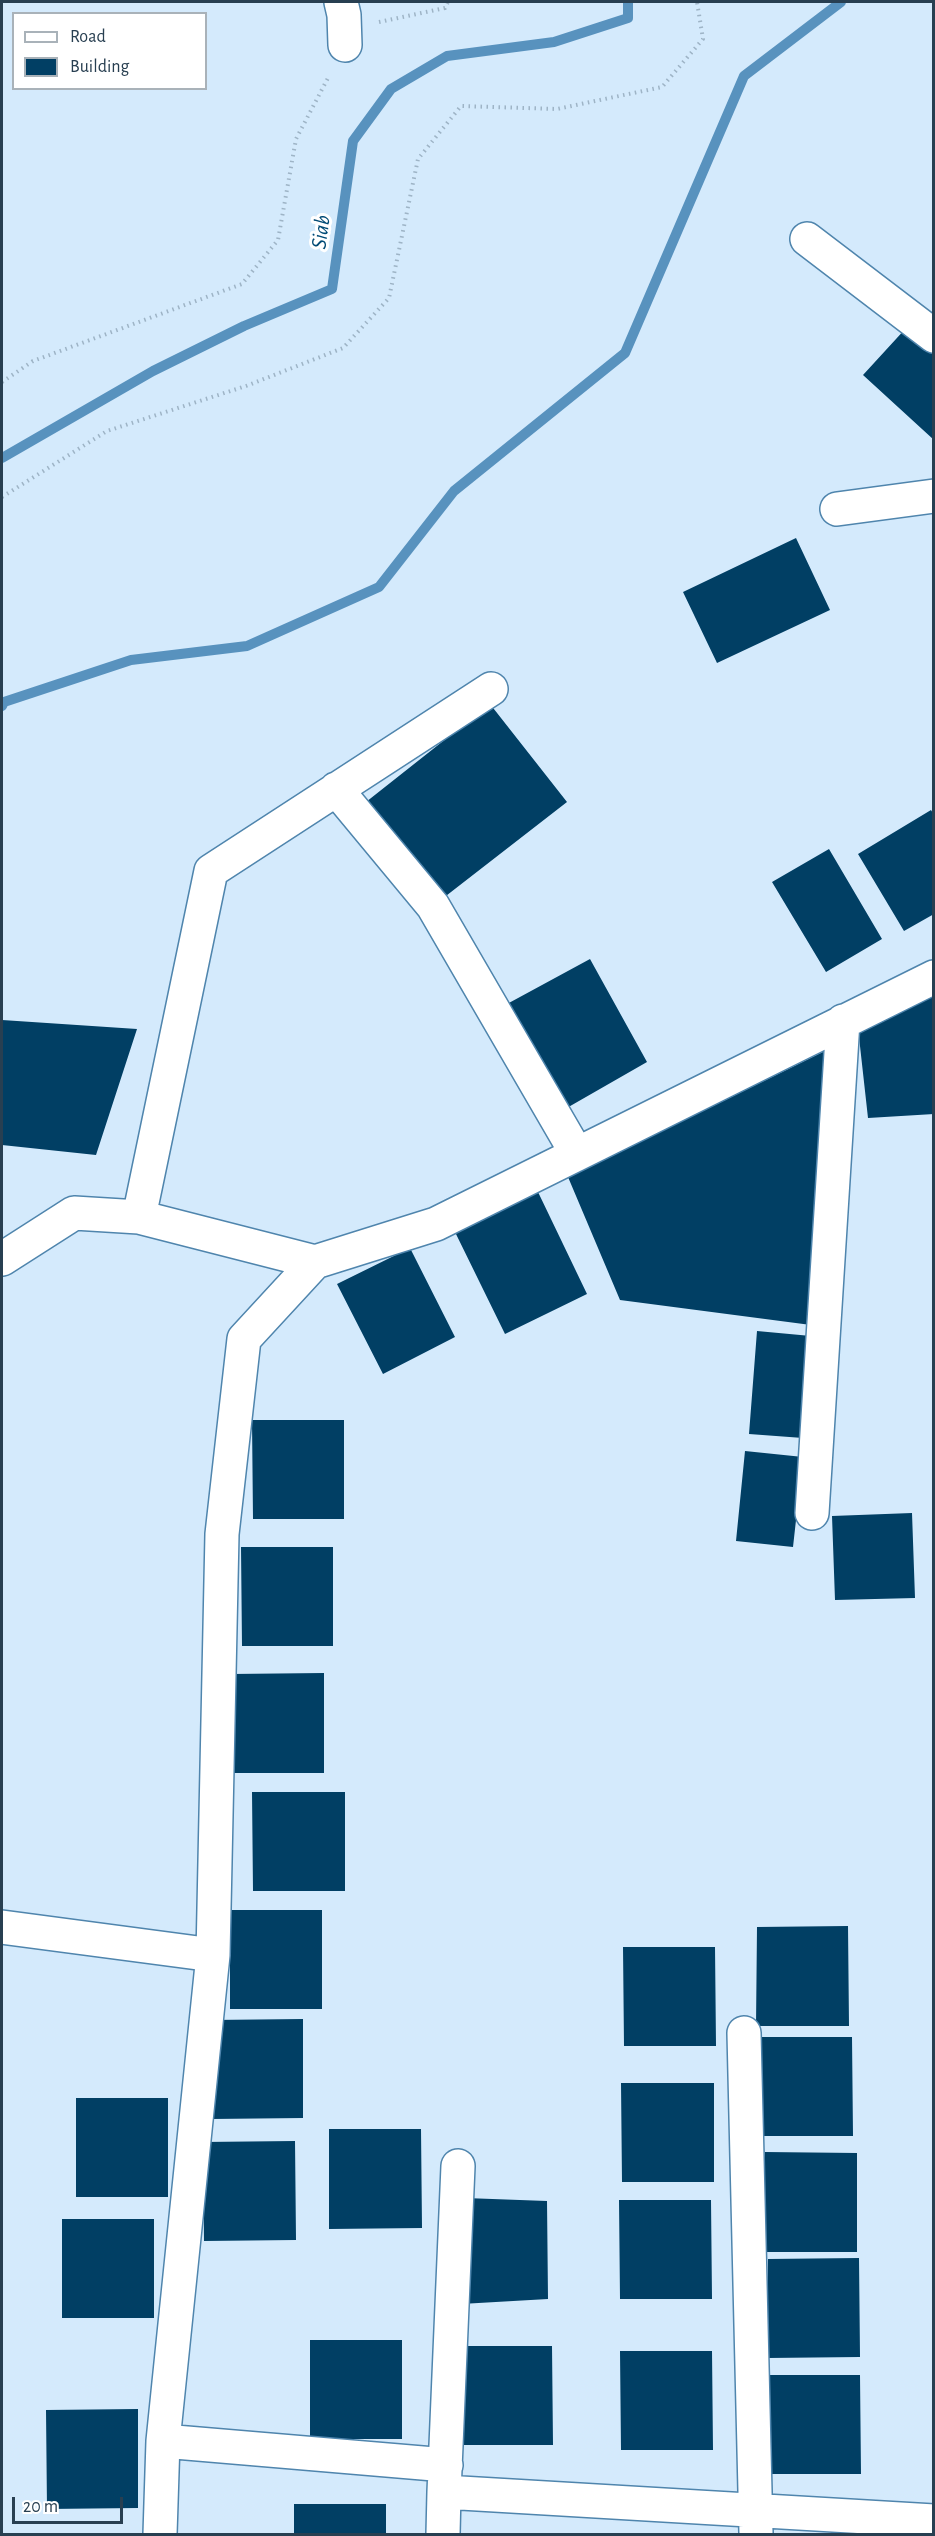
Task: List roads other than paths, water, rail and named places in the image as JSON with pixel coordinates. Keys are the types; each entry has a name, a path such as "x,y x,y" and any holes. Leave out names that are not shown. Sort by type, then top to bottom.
{"street":[{"path":"341,2 345,45"},
{"path":"807,239 933,336"},
{"path":"837,509 933,496"},
{"path":"139,1216 212,871 491,689"},
{"path":"336,789 433,906 577,1154"},
{"path":"160,2535 163,2441 213,1955 222,1534 244,1339 315,1262 436,1224 933,977"},
{"path":"812,1513 843,1021"},
{"path":"2,1259 74,1213 139,1216 315,1262"},
{"path":"2,1927 213,1955"},
{"path":"744,2032 756,2523"},
{"path":"443,2535 458,2166"},
{"path":"163,2441 445,2478 756,2523 933,2521"}],"waterway":[{"name":"Siab","path":"2,458 153,371 244,326 332,289 353,141 391,89 447,56 554,42 628,18 628,2"},
{"path":"2,706 4,702 131,660 247,646 379,587 454,491 625,353 744,76 841,2"}]}
